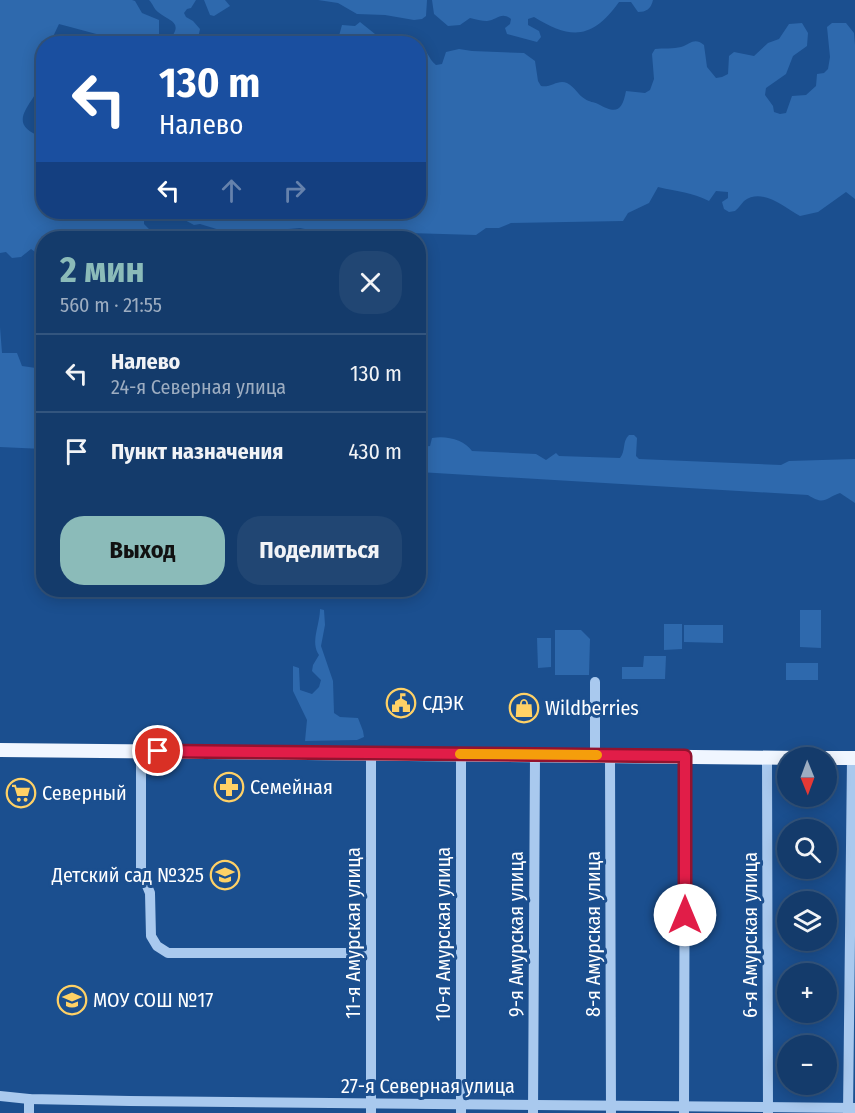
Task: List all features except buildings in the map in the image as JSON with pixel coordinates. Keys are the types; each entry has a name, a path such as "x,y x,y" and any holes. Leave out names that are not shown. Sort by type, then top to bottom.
{"main road":[{"path":"0,750 777,757"},
{"path":"837,758 853,758"}],"street":[{"path":"594,755 595,682"},
{"path":"141,751 141,871 150,893 151,936 162,950 177,953 371,953"},
{"name":"11-я Амурская улица","path":"371,753 371,1108"},
{"name":"10-я Амурская улица","path":"461,754 461,1109"},
{"name":"9-я Амурская улица","path":"533,1109 535,755"},
{"name":"8-я Амурская улица","path":"610,756 611,1109"},
{"path":"684,1109 685,756"},
{"name":"6-я Амурская улица","path":"767,757 768,1110"},
{"path":"851,1109 853,758"},
{"name":"27-я Северная улица","path":"0,1096 29,1099 161,1101 232,1108 851,1109"},
{"path":"29,1099 29,1113"},
{"path":"161,1101 161,1113"}],"shaded area":[{"path":"0,0 135,1 142,13 159,20 159,34 162,36 104,36 59,24 53,36 36,36 36,93 23,118 24,125 36,134 36,219 144,219 144,224 150,231 36,231 36,253 31,249 21,257 12,258 6,252 0,253"},
{"path":"149,0 196,0 184,13 200,29 198,36 172,36 176,29 175,25 157,11"},
{"path":"204,0 225,0 230,6 214,16 210,15"},
{"path":"318,0 427,0 426,16 414,20 385,15 357,14 338,3"},
{"path":"432,0 653,0 646,11 641,12 638,12 631,2 619,2 600,23 581,32 559,30 534,17 528,19 528,25 539,31 541,37 537,42 507,34 505,28 510,24 511,19 504,16 487,21 470,18 460,25 448,26 434,14"},
{"path":"360,22 375,34 398,36 339,36 342,25 355,26"},
{"path":"802,23 808,33 807,46 793,56 786,74 766,88 765,95 773,106 774,112 780,114 786,113 792,96 806,95 816,86 817,74 824,73 828,69 830,57 827,27 832,23 846,23 854,33 855,199 846,192 818,212 800,216 773,200 758,196 751,197 735,211 729,212 724,209 722,202 728,198 728,192 716,191 709,201 658,187 649,203 628,213 623,221 511,223 499,228 486,228 476,235 426,234 426,231 314,231 300,228 223,231 200,224 194,225 183,219 426,219 426,52 436,65 442,64 446,52 459,49 524,53 535,61 541,86 564,82 587,100 614,110 620,107 626,91 645,93 650,90 654,79 652,54 655,49 678,48 695,41 701,43 704,45 707,67 716,78 722,77 728,74 729,56 734,52 754,56 768,43 779,39 789,24"},
{"path":"0,327 2,353 17,353 22,366 36,368 36,449 0,447"},
{"path":"629,435 637,438 636,456 639,459 781,465 789,461 855,459 855,503 840,493 822,501 808,495 426,472 426,446 430,446 432,438 455,439 472,451 536,454 546,460 556,453 559,456 620,458 625,440"},
{"path":"320,609 324,610 325,625 321,646 333,681 334,713 340,717 358,718 364,737 357,740 305,741 307,720 293,691 293,666 299,668 300,690 312,694 319,687 321,680 312,671 319,655 315,639"},
{"path":"800,610 821,610 821,648 800,647"},
{"path":"664,624 682,624 682,649 664,650"},
{"path":"684,625 723,625 723,643 684,642"},
{"path":"555,630 581,630 590,639 589,675 555,675"},
{"path":"537,638 551,638 551,667 538,668"},
{"path":"644,656 666,656 665,679 622,679 622,667 643,667"},
{"path":"786,663 818,663 818,680 786,680"}],"slow traffic":[{"path":"460,754 597,755"}],"place":[{"name":"СДЭК","path":"401,703"},
{"name":"Wildberries","path":"524,708"},
{"name":"Семейная","path":"229,787"},
{"name":"Северный","path":"21,793"},
{"name":"Детский сад №325","path":"225,875"},
{"name":"МОУ СОШ №17","path":"72,1000"}],"route":[{"path":"158,751 685,756 685,915"}]}
